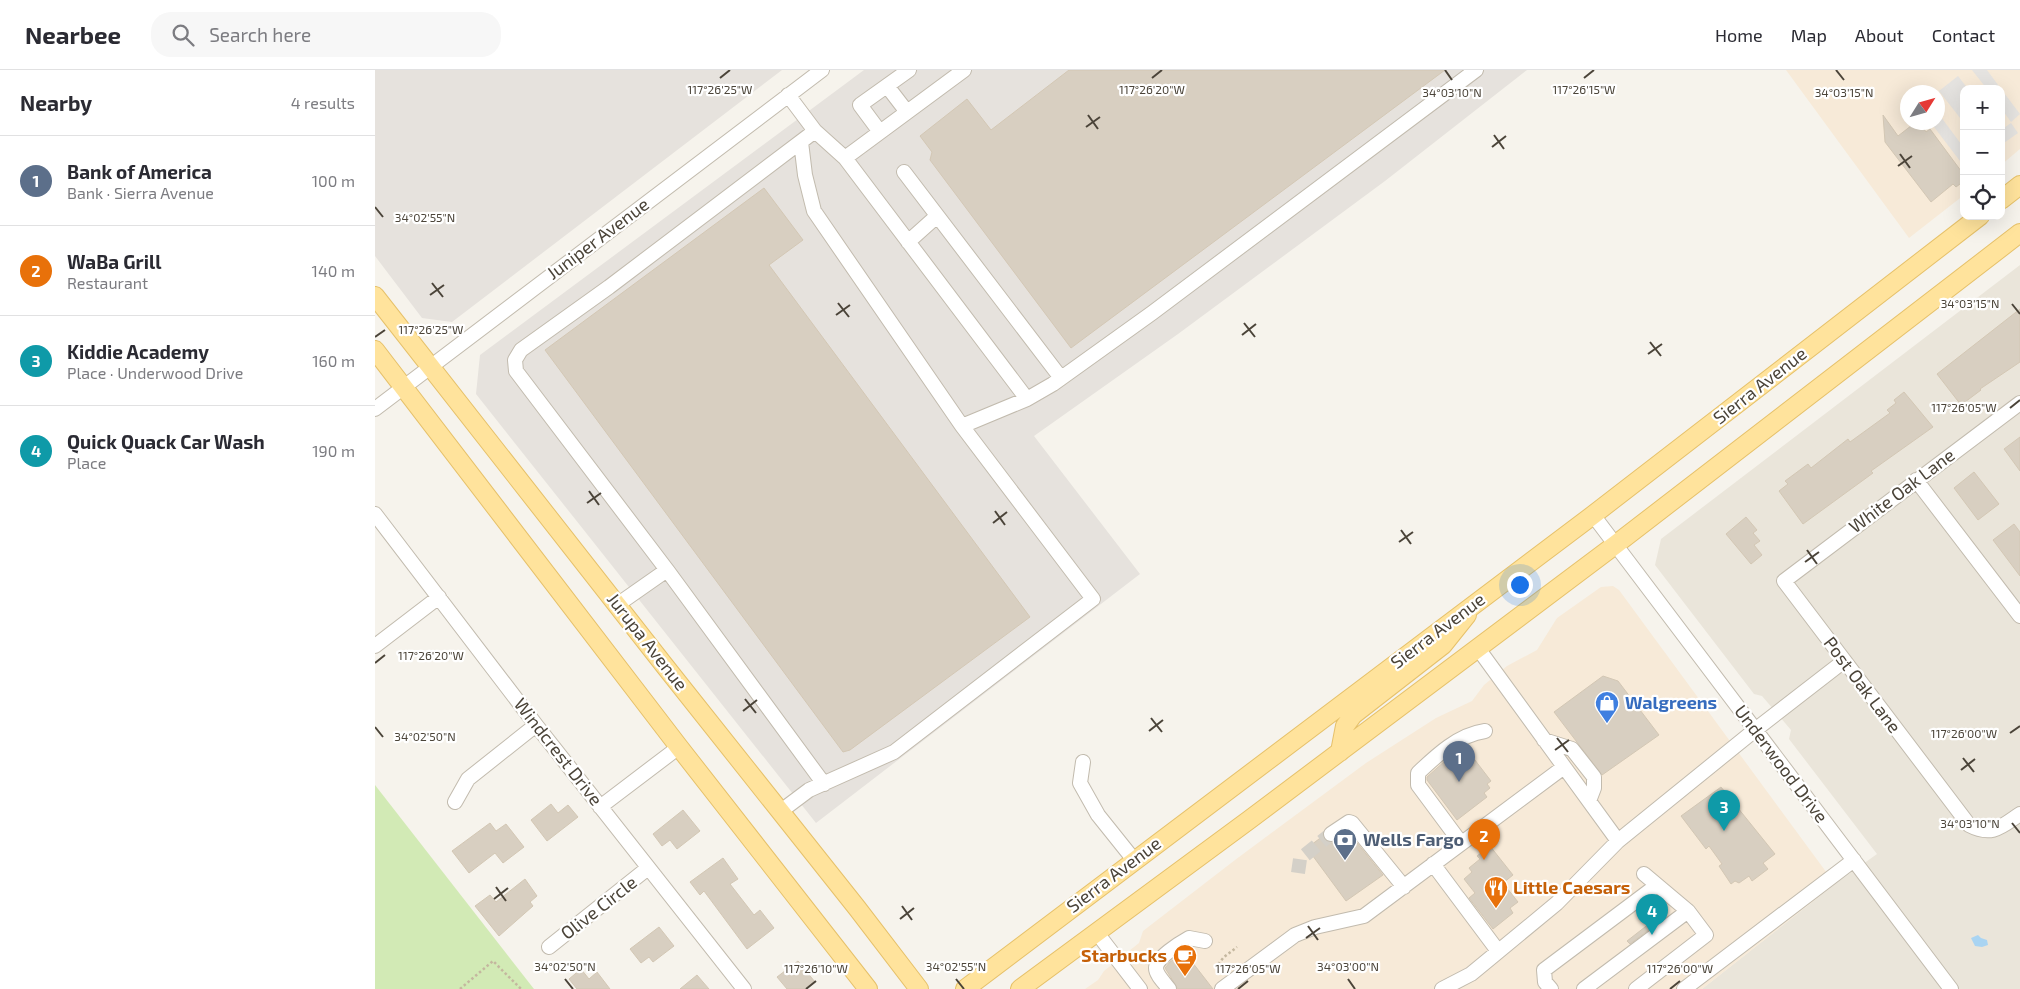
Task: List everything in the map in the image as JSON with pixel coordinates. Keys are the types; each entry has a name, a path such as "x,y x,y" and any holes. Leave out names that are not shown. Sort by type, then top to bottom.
{"main road":[{"path":"2005,197 2020,185"},
{"name":"Sierra Avenue","path":"965,989 1593,515 1975,220"},
{"name":"Sierra Avenue","path":"1020,989 1615,545 2020,234"},
{"name":"Jurupa Avenue","path":"375,296 919,989"},
{"path":"375,350 679,747 868,989"},
{"path":"1340,752 1345,726 1353,715 1443,645 1453,635 1478,600"}],"street":[{"name":"Juniper Avenue","path":"375,409 822,70"},
{"path":"880,132 860,105 909,70"},
{"path":"845,158 964,70"},
{"path":"962,426 1027,399 1061,378 1152,313 1476,70"},
{"path":"887,86 907,112"},
{"path":"788,96 815,131 845,158 1027,399"},
{"path":"815,131 617,281 521,350 515,360 516,371 667,570 824,784"},
{"path":"781,811 809,790 894,752 1093,599 962,426 814,211 805,175 801,142"},
{"path":"904,172 1061,378"},
{"path":"908,242 937,216"},
{"name":"White Oak Lane","path":"1783,581 2020,403"},
{"path":"1917,480 2020,615"},
{"name":"Windcrest Drive","path":"375,514 536,725 744,989"},
{"name":"Underwood Drive","path":"1593,515 1951,989"},
{"path":"617,605 667,570"},
{"name":"Post Oak Lane","path":"1783,581 1969,825 1981,832 1997,829 2020,814"},
{"path":"375,646 439,597"},
{"path":"1477,647 1618,841"},
{"path":"1442,989 1471,974 1557,902 1618,841 1844,661"},
{"path":"455,802 468,778 536,725"},
{"path":"1461,843 1418,785 1418,773 1457,740 1471,733 1485,731"},
{"path":"1545,740 1572,749 1594,777 1594,788 1589,801"},
{"path":"601,807 679,747"},
{"path":"1083,762 1079,783 1098,815 1134,860"},
{"path":"1223,989 1295,934 1315,927 1364,916 1564,767"},
{"path":"1331,834 1349,822 1352,824 1404,887"},
{"path":"1684,989 1854,860"},
{"path":"1433,864 1498,951"},
{"name":"Olive Circle","path":"549,947 648,868"},
{"path":"1636,989 1707,935 1688,911 1644,874"},
{"path":"1551,989 1545,982 1544,970 1656,886"},
{"path":"1584,989 1688,911"},
{"path":"1097,933 1140,989"},
{"path":"1169,989 1157,973 1158,960 1189,938 1205,941"}],"path":[{"path":"1215,968 1224,957 1237,947"},
{"path":"460,989 493,961 521,989"}],"shaded area":[{"path":"375,70 782,70 452,322 422,318 375,256"},
{"path":"864,70 1527,70 1385,181 1178,334 1034,436 1140,574 816,823 476,394 480,355"},
{"path":"1786,70 2020,70 2020,149 2005,162 2005,85 1960,85 1960,198 1909,238"},
{"path":"1972,70 1987,70 1998,85 1984,85"},
{"path":"1958,76 1965,85 1960,85 1960,118 1945,99 1945,86"},
{"path":"2005,94 2020,114 2011,122 2005,114"},
{"path":"1945,122 1960,143 1960,161 1936,130 1945,130"},
{"path":"2011,123 2018,133 2005,142 2005,130 2005,127"},
{"path":"2020,265 2020,989 1702,989 1835,884 1877,854 1789,739 1791,730 1762,696 1754,694 1655,565 1661,539"},
{"path":"1613,586 1619,590 1835,884 1702,989 1085,989 1098,980 1104,971 1139,943 1143,931 1235,860 1366,763 1436,718 1472,701 1484,685 1507,666 1537,650 1557,618 1601,587"}],"green space":[{"path":"375,785 534,989 375,989"}],"water":[{"path":"1978,935 1987,940 1988,945 1982,947 1975,946 1971,938"}],"building":[{"path":"1069,70 1445,70 1071,348 930,160 932,152 920,136 967,99 991,130"},
{"path":"1883,115 1898,136 1906,130 1925,130 1926,132 1931,130 1960,170 1960,184 1956,187 1953,184 1931,202 1885,142"},
{"path":"764,188 803,240 769,265 1030,617 850,750 843,752 545,350"},
{"path":"2020,309 2020,362 1980,389 1961,405 1937,374"},
{"path":"1904,392 1933,427 1871,471 1873,473 1803,524 1779,491 1788,484 1785,481 1808,464 1811,468 1848,439 1850,442 1890,413 1887,410 1896,403 1894,400"},
{"path":"2020,437 2020,471 2004,449"},
{"path":"1974,472 1999,504 1978,520 1954,488"},
{"path":"1746,517 1757,530 1753,533 1760,541 1754,545 1762,555 1751,564 1726,534"},
{"path":"2014,524 2020,532 2020,576 1993,540"},
{"name":"Walgreens","path":"1603,676 1618,681 1659,735 1602,775 1554,712"},
{"path":"1465,747 1491,781 1487,784 1490,788 1484,793 1487,797 1457,820 1427,780 1427,777 1446,760"},
{"path":"1721,787 1775,854 1763,863 1768,869 1752,881 1749,876 1739,883 1735,881 1731,884 1719,866 1722,864 1709,846 1706,849 1681,816"},
{"path":"551,804 558,813 568,805 578,817 547,841 531,820"},
{"path":"683,810 700,831 677,849 670,840 662,846 653,834"},
{"path":"490,823 496,831 506,824 524,847 503,863 495,853 469,873 452,851"},
{"name":"Wells Fargo","path":"1349,833 1383,875 1346,901 1307,848 1323,836 1327,842 1332,843"},
{"path":"1490,846 1513,875 1503,883 1518,902 1510,908 1513,913 1493,929 1469,898 1475,893 1464,879 1472,872 1469,868 1480,859 1477,856"},
{"path":"723,858 738,879 730,884 754,915 760,910 774,928 747,949 704,891 700,895 690,882"},
{"path":"525,879 537,896 530,902 533,906 499,936 475,906 490,895 496,902"},
{"path":"1663,913 1666,917 1630,944 1627,941"},
{"path":"659,927 674,946 653,962 649,957 641,963 630,949"},
{"name":"Starbucks","path":"1184,952 1213,989 1178,989 1165,968"},
{"path":"798,961 815,982 806,989 787,989 777,977"},
{"path":"581,969 589,979 597,972 610,989 577,989 569,979"},
{"path":"697,975 709,989 680,989"}],"tunnel":[{"path":"1298,873 1300,859 1331,834"}],"place":[{"name":"Walgreens","path":"1607,724"},
{"name":"Bank of America","path":"1459,782"},
{"name":"Kiddie Academy","path":"1724,831"},
{"name":"WaBa Grill","path":"1484,860"},
{"name":"Wells Fargo","path":"1345,861"},
{"name":"Little Caesars","path":"1496,909"},
{"name":"Quick Quack Car Wash","path":"1652,935"},
{"name":"Starbucks","path":"1185,977"}]}
